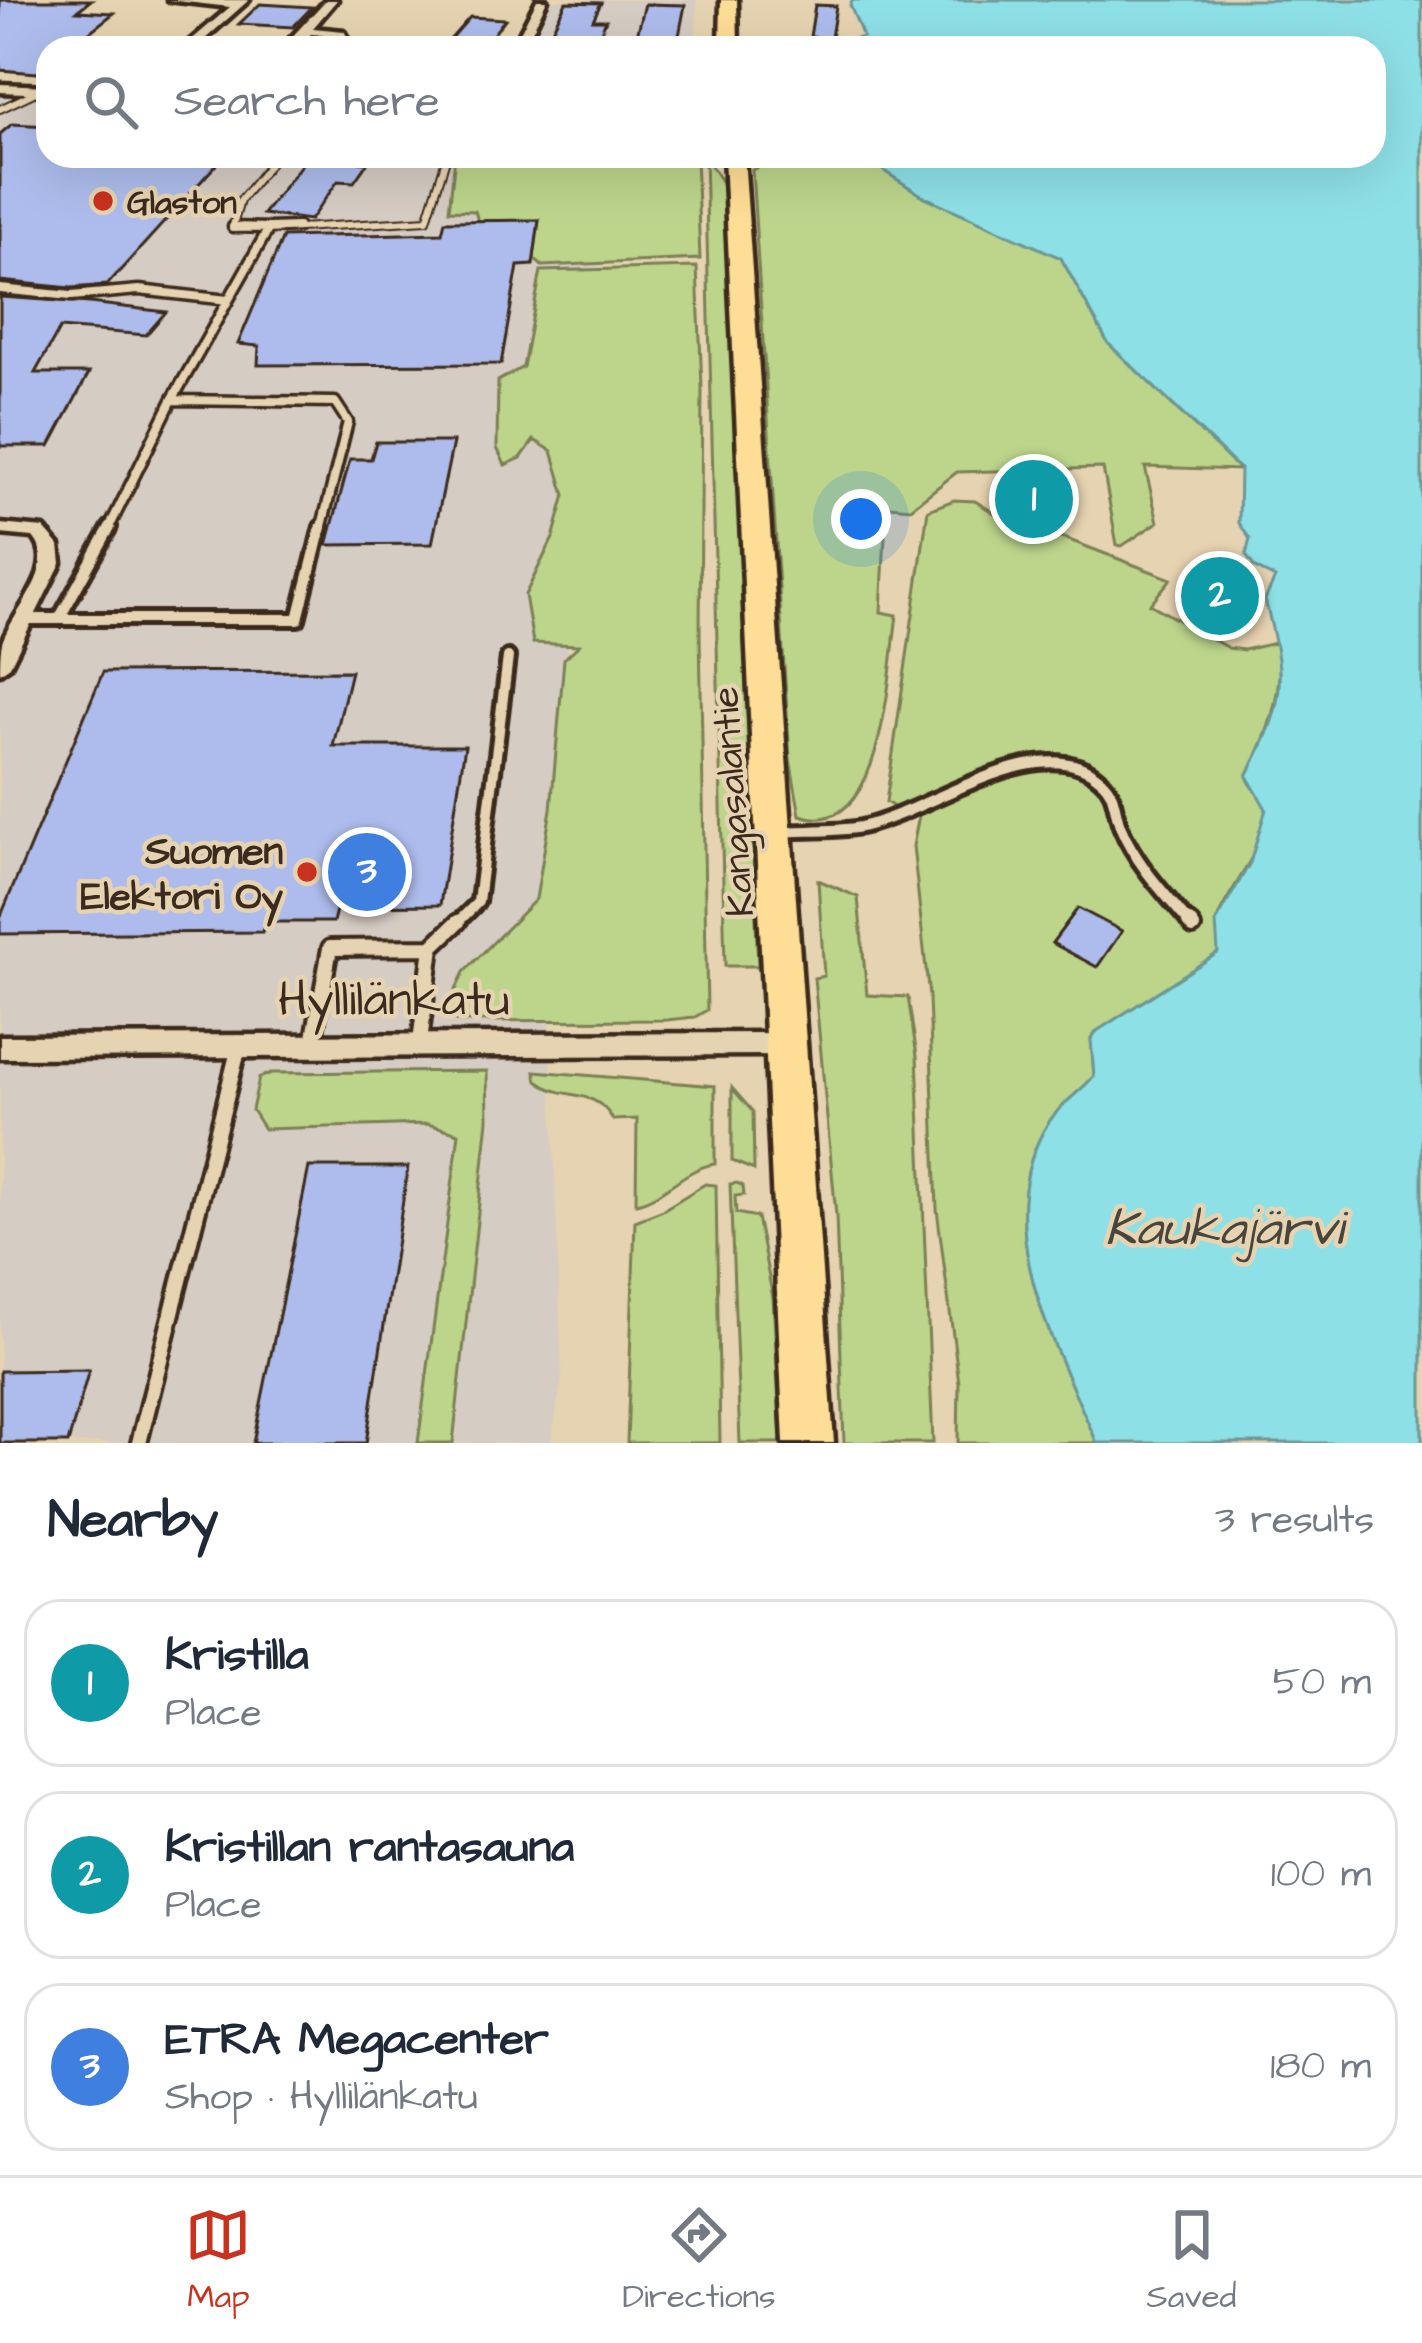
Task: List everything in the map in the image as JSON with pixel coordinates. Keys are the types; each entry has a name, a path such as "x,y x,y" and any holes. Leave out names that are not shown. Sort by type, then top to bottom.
{"main road":[{"path":"729,0 729,36"},
{"name":"Kangasalantie","path":"735,168 809,1443"}],"street":[{"path":"173,0 241,2"},
{"path":"332,0 303,33 344,36"},
{"path":"524,36 542,0"},
{"path":"202,36 241,2"},
{"path":"0,88 36,90"},
{"path":"0,529 38,532 50,545 52,563 0,666"},
{"name":"Hyllilänkatu","path":"0,1047 789,1044"}],"lane":[{"path":"0,109 36,93"},
{"path":"266,168 240,201 232,229 428,220 443,168"},
{"path":"59,619 77,593 172,400 269,228"},
{"path":"0,289 71,296 139,290 228,300"},
{"path":"23,619 298,619 349,422 335,402 172,400"},
{"path":"420,1042 432,947 478,902 508,657"},
{"path":"775,832 859,827 916,810 1023,763 1064,759 1098,776 1113,794 1121,828 1150,876 1193,927"},
{"path":"313,1043 330,948 432,947"},
{"path":"139,1443 240,1044"}],"shaded area":[{"path":"551,0 697,0 696,36 533,36"},
{"path":"0,94 36,96 36,168 609,168 546,913 562,1377 551,1443 0,1443"}],"green space":[{"path":"454,168 696,168 700,259 542,266 534,259 539,220 478,221 475,211 449,210"},
{"path":"705,168 712,168 723,184 727,237 758,966 725,966"},
{"path":"880,168 923,196 1061,258 1108,343 1240,470 1145,467 1158,522 1122,546 1117,545 1103,468 957,472 911,508 864,504 866,533 885,536 881,612 897,615 877,746 849,803 828,817 800,815 790,759 752,170"},
{"path":"697,267 707,1010 695,1017 667,1020 457,1021 449,1015 449,1004 464,972 536,899 551,809 564,659 579,645 533,643 525,595 553,538 565,495 552,451 534,440 521,458 505,465 497,448 498,381 523,367 541,271"},
{"path":"954,500 975,501 1014,525 1064,538 1171,579 1150,604 1228,648 1244,650 1279,642 1273,711 1247,776 1265,805 1266,822 1219,915 1218,953 1097,1031 1091,1039 1094,1076 1050,1121 1029,1168 1024,1208 1035,1289 1097,1443 958,1443 959,1383 937,1209 929,997 913,846 919,815 1020,770 1070,768 1092,779 1111,801 1154,886 1118,791 1098,768 1073,757 1018,760 908,808 886,802 928,510"},
{"path":"818,880 858,897 867,995 908,997 917,1056 933,1443 844,1443 836,1215 814,978 824,976"},
{"path":"487,1071 488,1120 453,1443 418,1443 459,1133 428,1124 264,1129 252,1110 259,1078 271,1073"},
{"path":"535,1071 715,1086 715,1164 636,1203 637,1119 613,1120 606,1109 588,1098 537,1081"},
{"path":"732,1088 753,1112 754,1170 732,1161"},
{"path":"705,1184 716,1185 720,1443 627,1443 635,1221"},
{"path":"730,1184 743,1186 744,1195 735,1196 736,1213 757,1217 773,1298 781,1443 740,1443"}],"water":[{"name":"Kaukajärvi","path":"853,0 1422,0 1422,1443 1097,1443 1065,1369 1035,1289 1026,1248 1029,1168 1050,1121 1094,1076 1091,1039 1097,1031 1218,953 1216,922 1250,863 1266,809 1247,776 1270,727 1279,690 1277,651 1265,600 1275,578 1255,568 1246,555 1250,539 1239,523 1240,469 1108,343 1061,258 923,196 880,168 1386,168 1386,36 863,36 850,5"}],"building":[{"path":"0,0 91,0 77,11 114,13 84,36 36,36 36,73 0,70"},
{"path":"566,2 601,3 593,20 606,20 599,36 549,36"},
{"path":"260,4 312,7 293,27 239,24"},
{"path":"645,4 685,5 679,36 637,35"},
{"path":"815,5 836,6 831,36 810,36"},
{"path":"470,17 505,19 492,36 453,36"},
{"name":"Glaston","path":"12,124 36,125 36,168 213,168 107,285 71,288 0,281 0,134"},
{"path":"299,168 364,168 354,182 338,181 310,220 263,214"},
{"path":"539,220 533,265 518,266 501,364 258,365 259,346 238,344 283,237 442,233 445,221"},
{"path":"0,297 166,312 146,335 60,328 35,373 89,373 50,446 0,446"},
{"path":"376,442 453,442 432,544 327,545 350,459 371,459"},
{"path":"1009,479 1045,481 1050,517 1014,515"},
{"path":"351,671 333,746 465,746 440,905 337,906 333,922 265,922 262,932 0,934 0,918 103,672"},
{"path":"1078,908 1122,931 1097,967 1052,943"},
{"path":"309,1167 408,1167 366,1443 253,1443"},
{"path":"89,1370 68,1443 0,1443 0,1371"}],"place":[{"name":"Glaston","path":"103,201"},
{"name":"Kristilla","path":"1034,499"},
{"name":"Kristillan rantasauna","path":"1220,596"},
{"name":"Suomen Elektori Oy","path":"307,872"},
{"name":"ETRA Megacenter","path":"367,872"}]}
